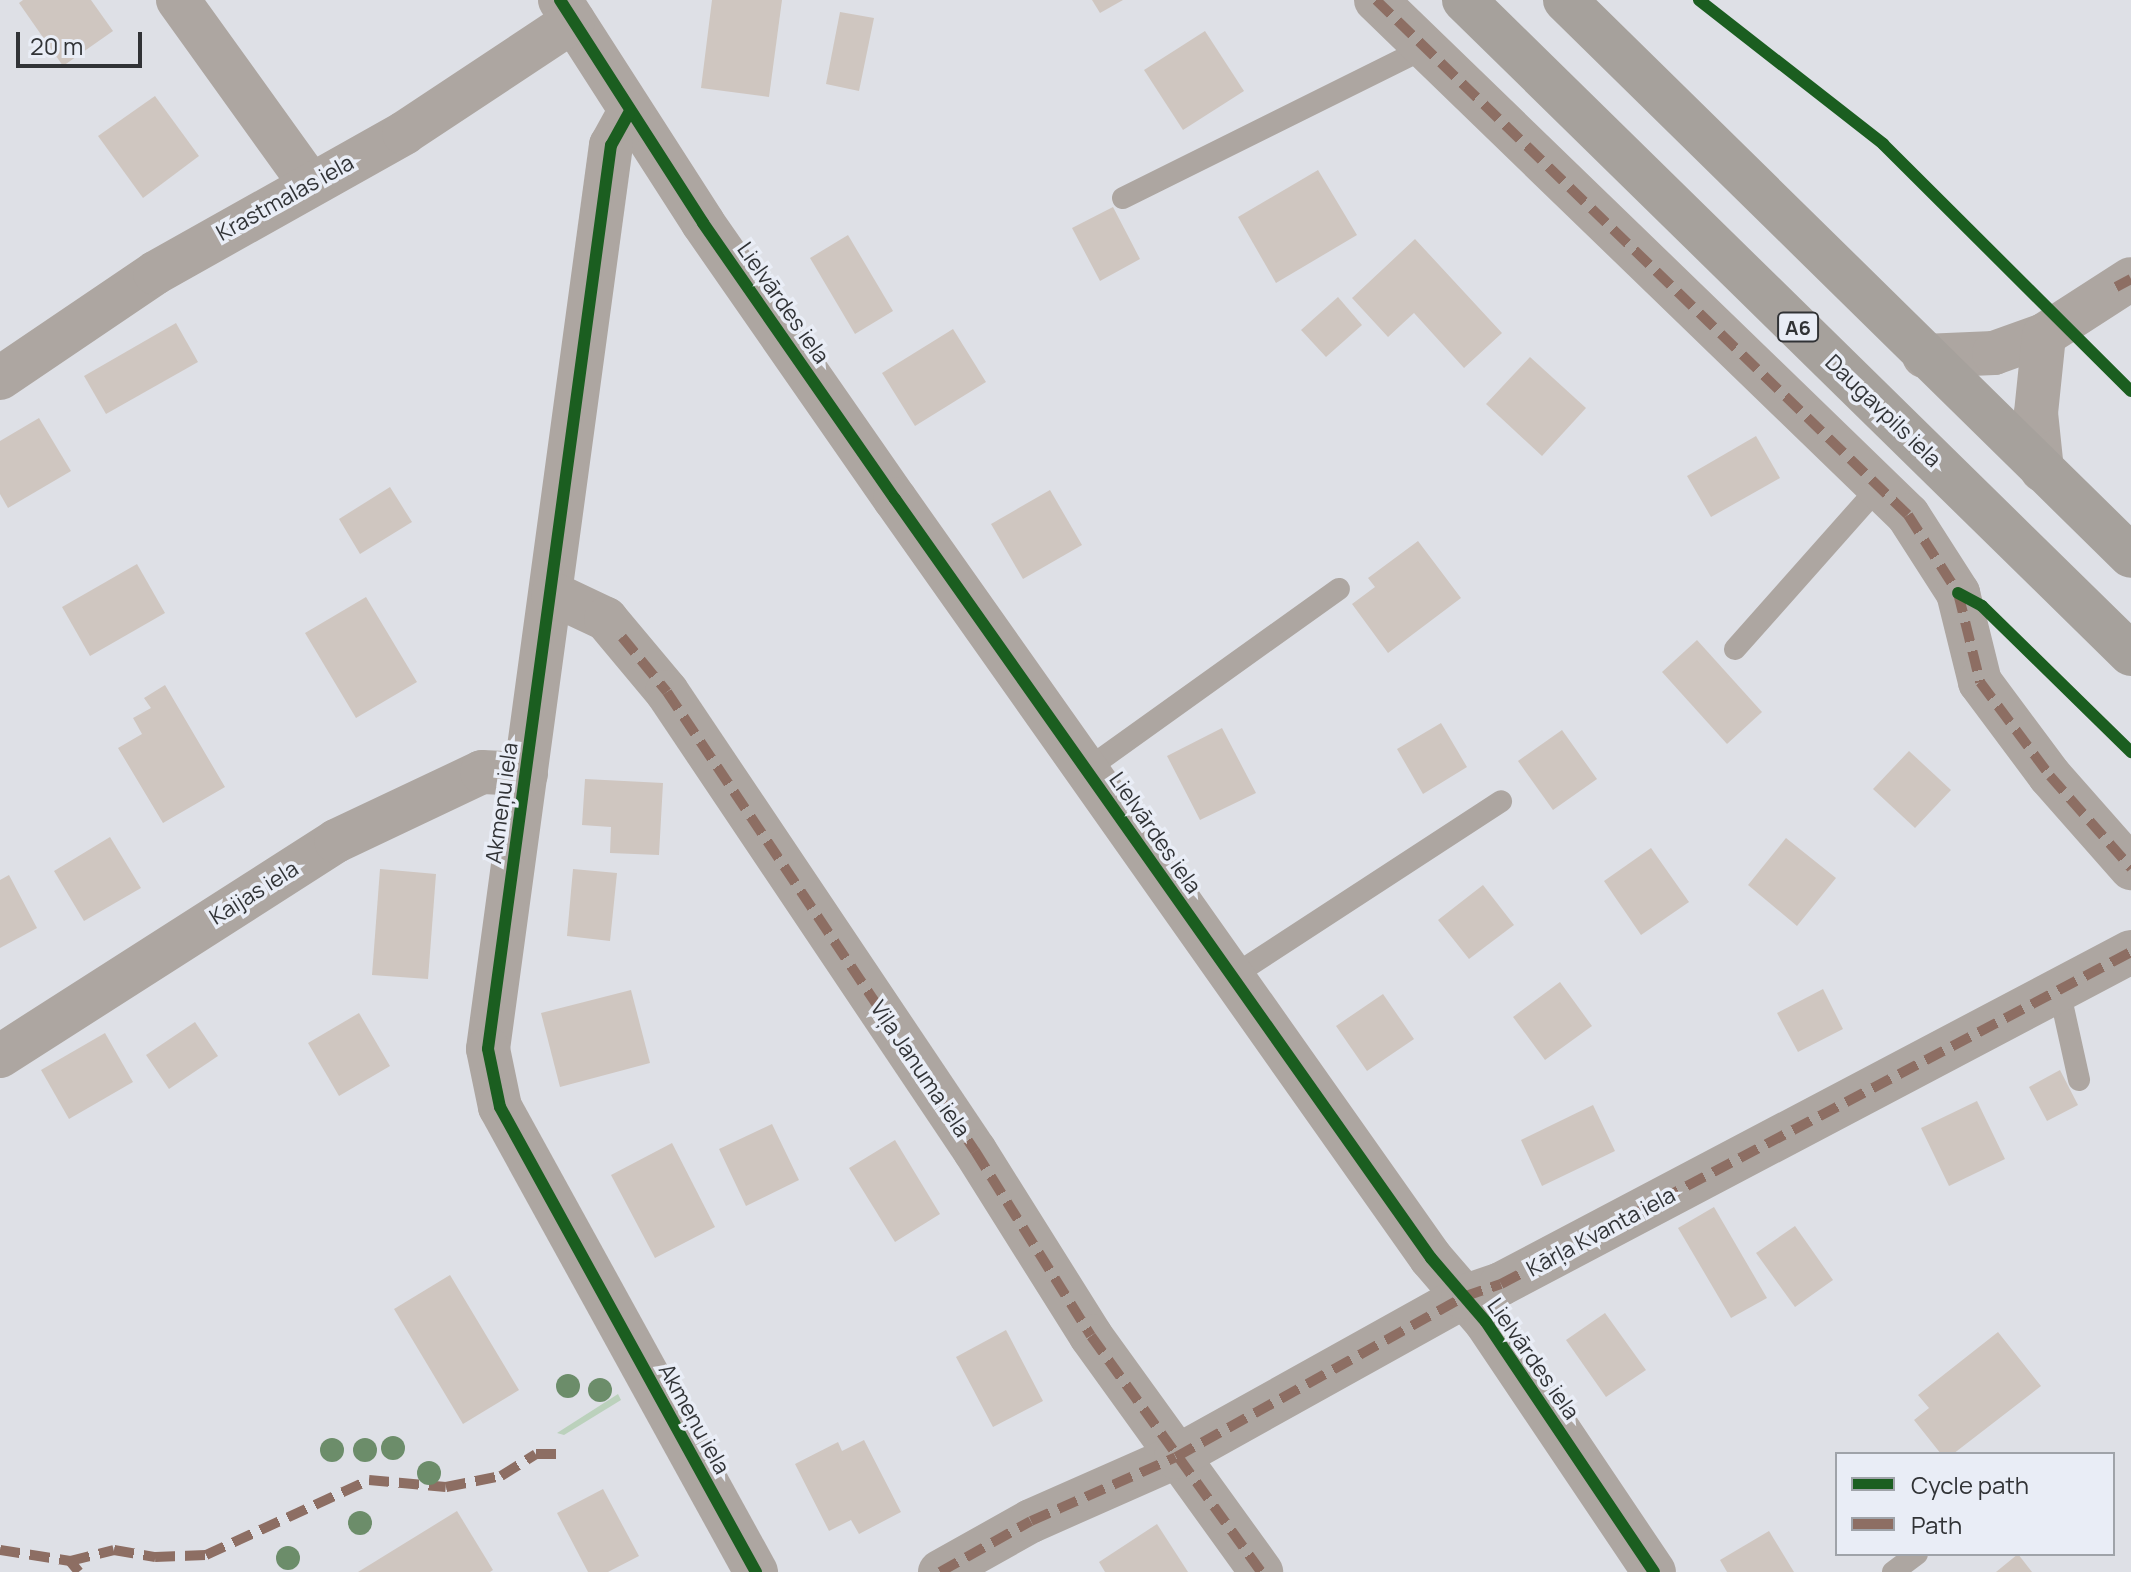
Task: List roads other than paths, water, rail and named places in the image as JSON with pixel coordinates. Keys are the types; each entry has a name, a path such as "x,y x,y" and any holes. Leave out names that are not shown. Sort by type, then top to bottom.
{"highway":[{"name":"Daugavpils iela","path":"1464,0 2131,654"},
{"path":"1565,0 2131,556"}],"street":[{"path":"178,0 310,184"},
{"path":"1376,0 1879,487 1933,547 1958,593 1980,682 2050,776 2131,868"},
{"path":"566,10 629,113"},
{"name":"Krastmalas iela","path":"0,378 143,281 404,133 566,10"},
{"name":"Akmeņu iela","path":"629,113 611,145 553,594 488,1049 500,1107 756,1572"},
{"name":"Lielvārdes iela","path":"629,113 1086,770 1463,1297 1486,1322 1654,1572"},
{"path":"1924,356 1994,353 2044,335 2131,279"},
{"path":"2042,470 2036,413 2044,335"},
{"name":"Viļa Januma iela","path":"553,594 606,619 667,692 975,1151 1091,1336 1261,1572"},
{"name":"Kaijas iela","path":"0,1056 336,841 482,772 526,774"},
{"name":"Kārļa Kvanta iela","path":"940,1572 1031,1521 1176,1457 1463,1297 1501,1284 2060,994 2131,952"}],"lane":[{"path":"1123,198 1425,48"},
{"path":"1735,649 1879,487"},
{"path":"1086,770 1339,589"},
{"path":"1233,976 1501,801"},
{"path":"2060,994 2079,1080"},
{"path":"1893,1572 1914,1556"}]}
